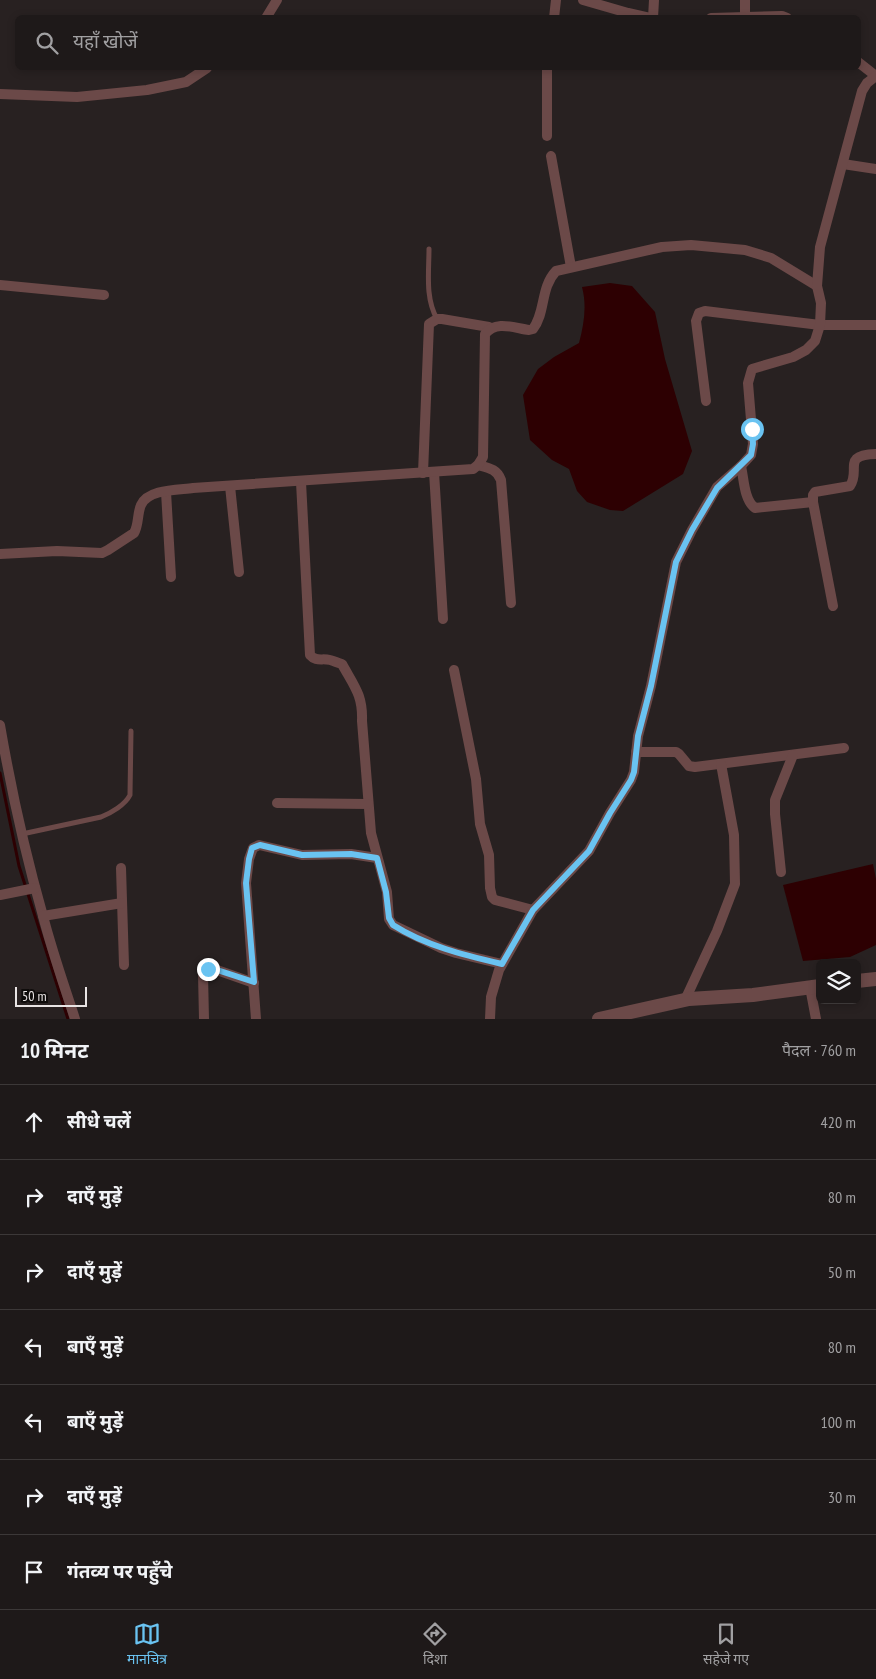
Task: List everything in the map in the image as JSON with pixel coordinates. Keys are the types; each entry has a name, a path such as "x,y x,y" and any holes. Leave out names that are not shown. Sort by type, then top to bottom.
{"street":[{"path":"268,15 277,0"},
{"path":"554,15 556,0"},
{"path":"584,0 637,15"},
{"path":"652,15 654,0"},
{"path":"745,0 745,15"},
{"path":"490,1019 492,997 502,964 533,910 589,851 631,780 676,562 692,530 717,488 751,455 753,444 748,383 752,369 793,357 806,350 815,341 820,325 821,304 817,286 820,247 862,91 876,76 861,64"},
{"path":"0,94 77,96 147,90 186,82 204,70"},
{"path":"547,70 547,136"},
{"path":"552,156 571,267"},
{"path":"843,164 876,169"},
{"path":"443,619 428,473 429,324 437,319 442,319 489,328 500,325 533,329 538,321 546,285 556,271 662,247 691,245 745,250 771,258 817,286"},
{"path":"0,285 104,295"},
{"path":"706,401 696,321 699,313 705,311 820,325 876,325"},
{"path":"0,554 57,551 92,553 108,550 134,533 140,506 145,500 152,495 166,492 473,469 483,458 484,334 489,328"},
{"path":"833,606 813,495 815,492 850,486 854,461 864,455 876,454"},
{"path":"478,465 492,469 499,474 501,480 512,603"},
{"path":"741,466 748,498 751,505 755,508 813,502"},
{"path":"301,482 310,655 317,660 329,660 342,664 359,695 362,706 371,833 386,892 389,918 393,925 402,931 449,951 502,964"},
{"path":"230,486 239,572"},
{"path":"166,492 170,577"},
{"path":"454,670 476,779 480,824 489,855 492,897 533,910"},
{"path":"0,725 22,834 30,889 43,916 75,1019"},
{"path":"637,744 676,752 689,766 695,767 844,748"},
{"path":"781,872 775,800 793,755"},
{"path":"686,1000 717,931 735,884 734,835 721,764"},
{"path":"277,803 368,804"},
{"path":"256,1019 246,883 252,848 260,845 302,855 351,854 377,858"},
{"path":"121,868 124,964"},
{"path":"0,895 30,889"},
{"path":"43,916 122,903"},
{"path":"204,1019 203,974 208,969 214,969 254,982"},
{"path":"861,981 876,979"},
{"path":"599,1019 686,1000 752,995 815,986 816,1019"}],"lane":[{"path":"429,249 429,299 432,311 437,319"},
{"path":"22,834 101,817 126,801 130,795 130,731"}],"shaded area":[{"path":"610,283 632,286 655,312 665,359 692,451 683,474 623,511 610,510 587,502 577,491 569,469 552,460 530,440 523,395 538,369 554,357 579,343 584,315 582,287"},
{"path":"873,864 876,879 876,945 850,957 803,961 783,885"}],"waterway":[{"path":"0,773 19,866 68,1019"}],"route":[{"path":"208,969 214,969 254,982 246,883 249,859 252,848 255,845 302,855 351,854 377,858 386,892 389,918 393,925 402,931 441,948 502,964 533,910 589,851 631,780 634,772 638,736 651,686 676,562 692,530 717,488 751,455 753,444 752,429"}]}
